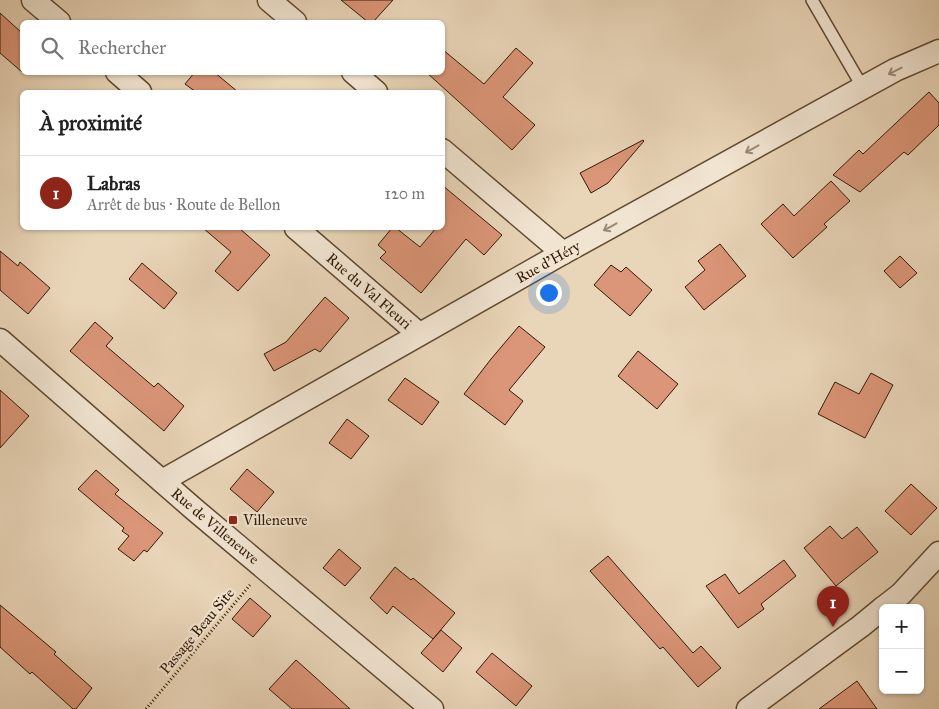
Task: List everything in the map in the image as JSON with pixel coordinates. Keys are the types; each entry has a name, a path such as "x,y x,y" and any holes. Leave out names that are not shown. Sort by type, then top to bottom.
{"street":[{"path":"33,0 57,20"},
{"path":"269,0 293,20"},
{"name":"Rue d'Héry","path":"162,481 563,253 895,70 939,51"},
{"path":"120,75 138,90"},
{"path":"356,75 374,90"},
{"path":"445,153 563,253"},
{"name":"Rue du Val Fleuri","path":"298,230 419,334"},
{"name":"Rue de Villeneuve","path":"0,340 162,481 432,709"},
{"path":"888,604 900,594 939,552"},
{"path":"748,709 879,611"}],"lane":[{"path":"812,0 863,88"}],"path":[{"name":"Passage Beau Site","path":"146,709 265,568"}],"building":[{"path":"341,0 393,0 375,20 366,20"},
{"path":"0,13 20,31 20,70 0,53"},
{"path":"516,48 533,63 503,97 535,125 512,150 429,75 445,75 445,52 484,84"},
{"path":"192,75 218,75 236,90 193,90 185,84"},
{"path":"929,92 939,103 939,125 908,155 904,152 860,192 833,175 859,150 863,154"},
{"path":"643,140 608,183 591,193 580,173"},
{"path":"831,181 850,201 824,224 827,227 793,258 761,224 783,204 794,216"},
{"path":"445,188 502,235 484,255 466,239 421,293 380,258 386,252 378,245 390,230 399,230 420,247 434,230 445,230"},
{"path":"205,230 241,230 270,255 238,291 215,271 231,252"},
{"path":"720,244 746,276 704,310 685,287 705,270 698,261"},
{"path":"0,251 18,266 20,262 50,288 28,314 0,290"},
{"path":"900,256 917,273 900,288 884,271"},
{"path":"142,263 177,293 164,309 129,279"},
{"path":"611,265 621,272 626,267 652,290 630,316 594,285"},
{"path":"325,297 349,318 320,352 315,349 274,371 264,354 286,342"},
{"path":"95,322 113,338 106,346 154,387 158,383 184,406 164,431 70,351"},
{"path":"519,326 545,347 509,390 523,401 505,425 464,394"},
{"path":"638,351 678,384 657,409 618,376"},
{"path":"871,373 893,385 865,438 818,414 835,382 859,394"},
{"path":"405,378 439,402 422,425 388,400"},
{"path":"0,390 29,416 0,448"},
{"path":"347,419 369,436 351,459 329,443"},
{"path":"247,469 274,492 257,512 230,489"},
{"path":"96,470 119,490 115,494 163,533 147,552 144,550 134,561 118,549 129,536 122,531 124,528 78,489"},
{"path":"911,484 937,508 911,535 885,511"},
{"path":"830,526 842,539 857,527 878,552 836,586 804,548"},
{"path":"339,549 361,568 345,586 323,568"},
{"path":"608,556 693,653 701,646 721,668 698,687 663,647 660,649 590,571"},
{"path":"784,560 796,576 761,604 764,609 738,628 706,586 725,574 739,594"},
{"path":"395,567 411,580 413,578 455,613 433,639 393,606 387,614 370,598"},
{"path":"250,598 271,616 253,637 232,619"},
{"path":"0,605 56,652 54,654 92,688 76,709 73,709 32,672 30,674 0,647"},
{"path":"441,630 462,648 443,672 421,653"},
{"path":"492,653 532,686 516,706 476,672"},
{"path":"296,660 350,709 292,709 269,689"},
{"path":"857,681 877,709 819,709"}],"place":[{"name":"Villeneuve","path":"233,520"},
{"name":"Labras","path":"833,627"}]}
